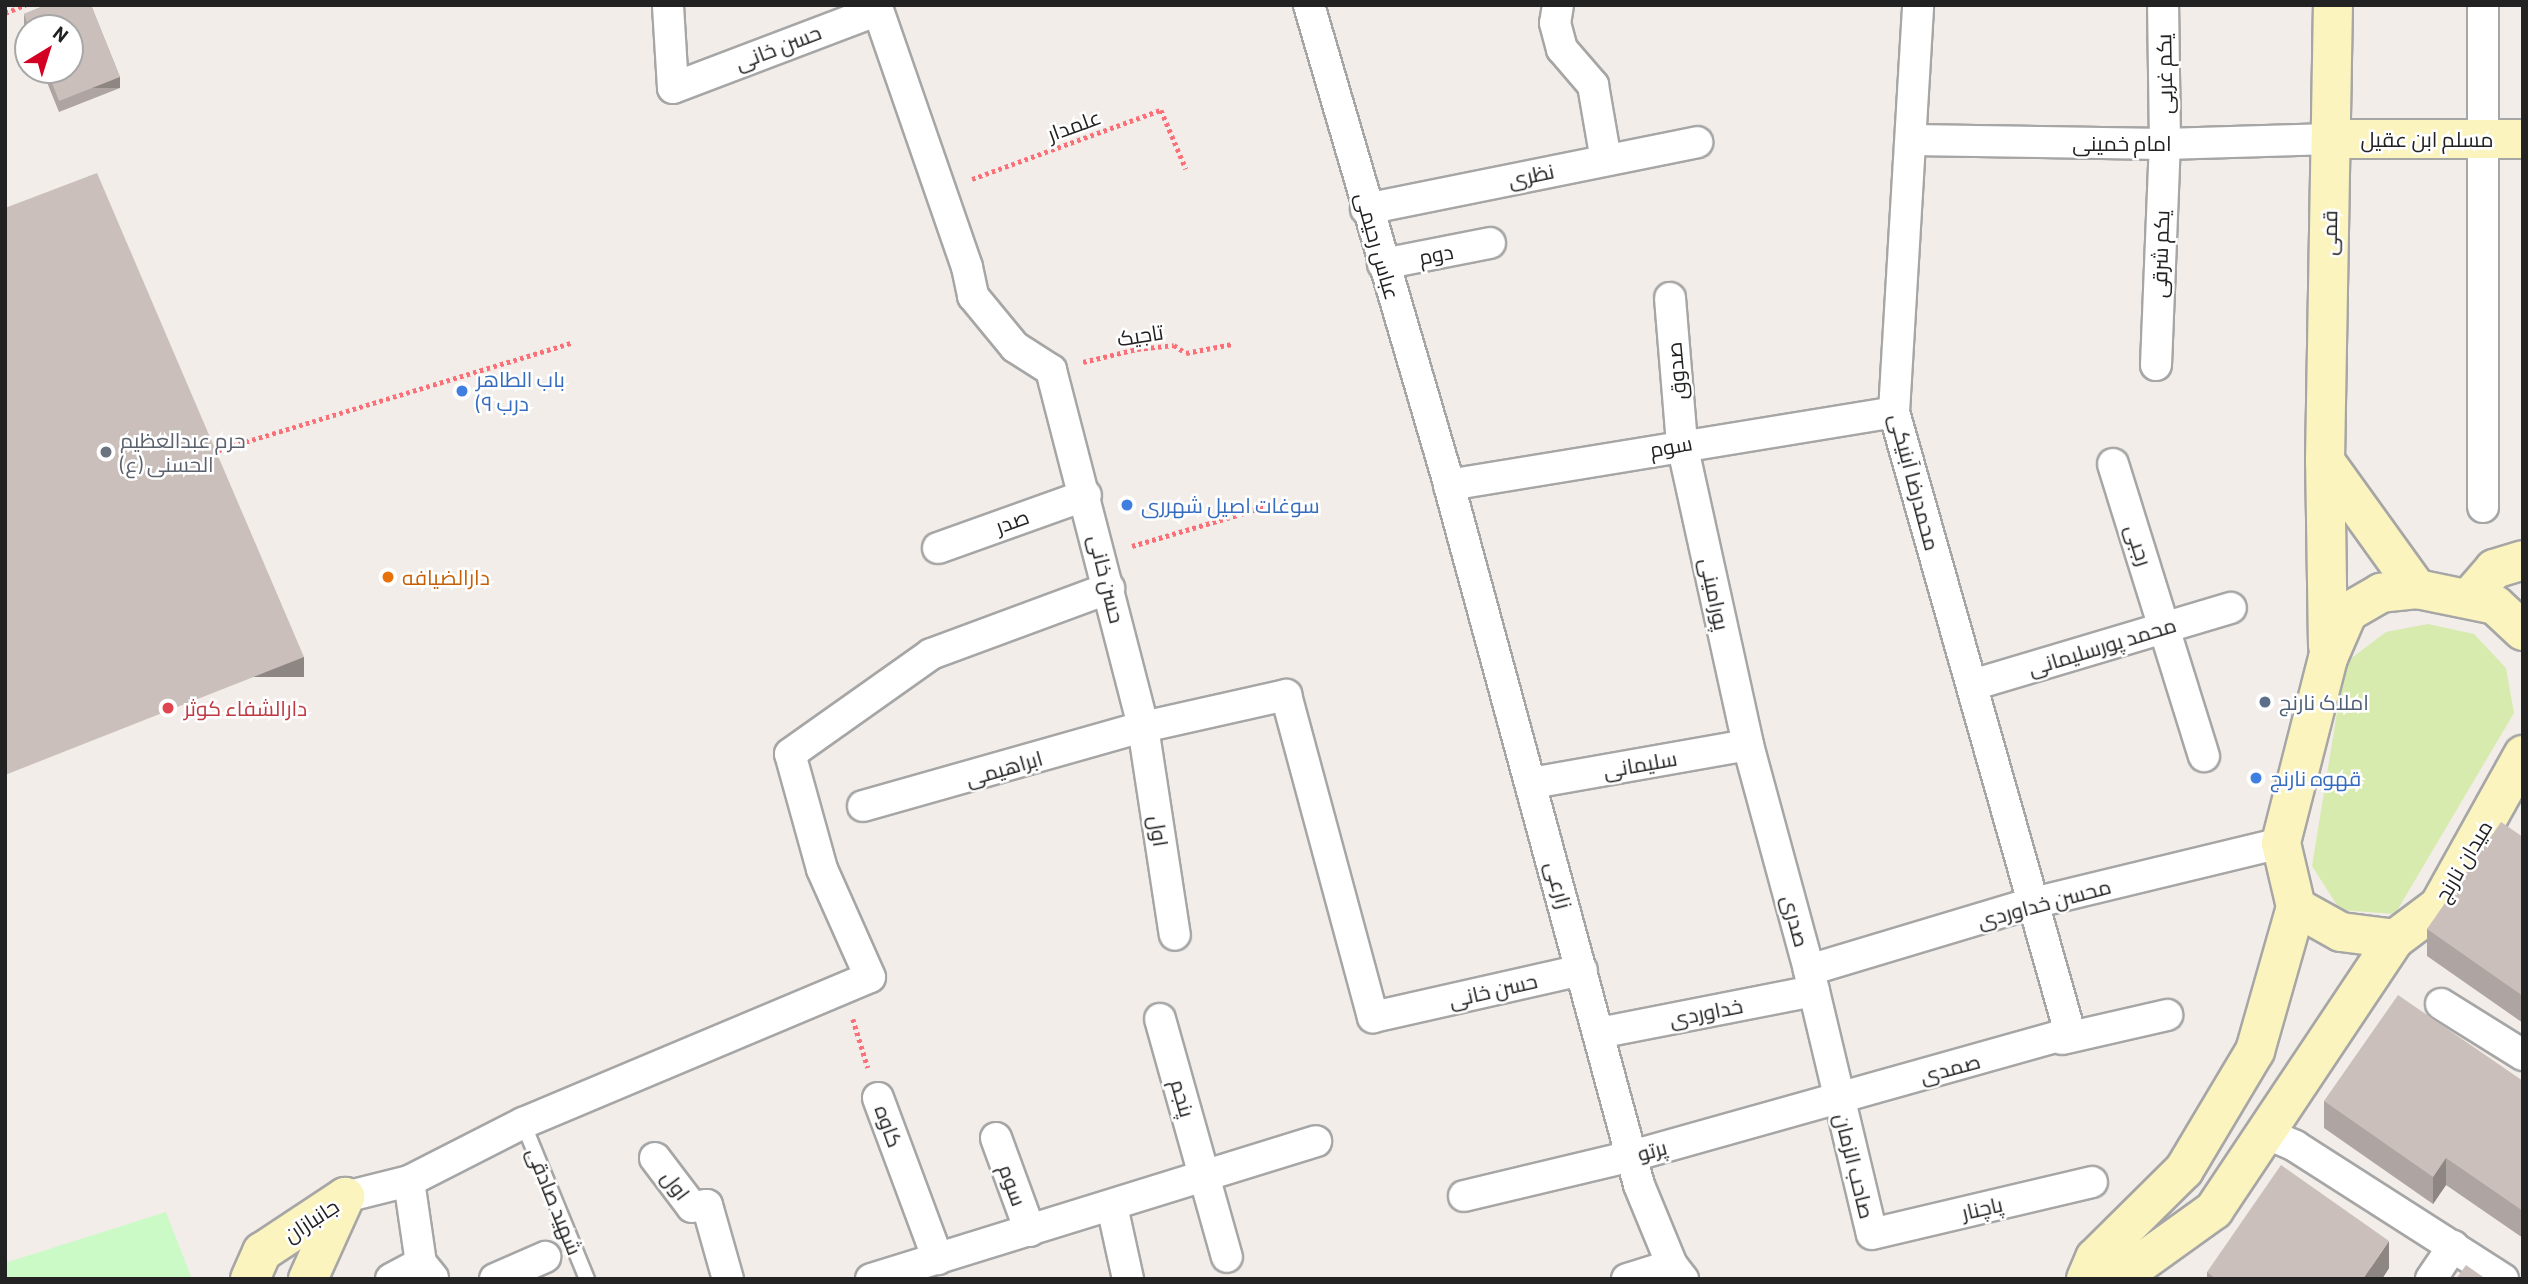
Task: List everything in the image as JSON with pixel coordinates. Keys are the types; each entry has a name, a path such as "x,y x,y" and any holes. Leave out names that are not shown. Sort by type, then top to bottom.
{"street":[{"name":"عباس رحیمی","path":"1309,5 1366,209 1449,485"},
{"path":"1558,5 1555,23 1562,49 1593,85 1606,160"},
{"name":"محمدرضا آبنیکی","path":"1918,5 1913,140 1894,412 2033,904"},
{"name":"یکم غربی","path":"2163,5 2165,144"},
{"name":"قمی","path":"2328,658 2325,461 2333,5"},
{"path":"2483,5 2483,508"},
{"name":"حسن خانی","path":"668,6 673,88 878,10 937,191 967,267 973,296 1015,347 1051,370 1086,495 1143,727 1286,695 1373,1017 1582,970"},
{"name":"امام خمینی","path":"1913,140 2165,144 2331,139"},
{"name":"مسلم ابن عقیل","path":"2331,139 2523,139"},
{"name":"نظری","path":"1366,209 1697,142"},
{"name":"یکم شرقی","path":"2156,365 2165,144"},
{"name":"دوم","path":"1383,264 1490,243"},
{"name":"صدوق","path":"1670,298 1682,444"},
{"name":"سوم","path":"1449,485 1682,444 1894,412"},
{"name":"پورامینی","path":"1682,444 1748,745"},
{"path":"2325,461 2417,589"},
{"name":"رجبی","path":"2113,464 2166,626 2204,756"},
{"name":"زارعی","path":"1449,485 1632,1156 1678,1272"},
{"name":"صدر","path":"938,548 1086,495"},
{"path":"2470,597 2494,569 2523,559"},
{"path":"345,1197 409,1181 523,1123 844,991 870,977 822,869 790,754 931,654 1109,588"},
{"path":"2086,1279 2095,1258 2184,1170 2255,1051 2296,907 2281,843 2328,658 2348,612 2381,593 2417,589 2470,597 2495,605 2523,631"},
{"name":"محمد پورسلیمانی","path":"1972,685 2231,608"},
{"name":"ابراهیمی","path":"863,806 1143,727"},
{"name":"اول","path":"1143,727 1175,935"},
{"name":"سلیمانی","path":"1532,783 1748,745"},
{"name":"صدری","path":"1748,745 1812,981 1839,1098"},
{"name":"میدان نارنج","path":"2118,1279 2214,1210 2395,939 2439,906 2518,777"},
{"name":"محسن خداوردی","path":"1812,981 2033,904 2281,843"},
{"path":"2033,904 2070,1027 2062,1039"},
{"path":"2296,907 2341,932 2395,939"},
{"name":"خداوردی","path":"1599,1034 1812,981"},
{"path":"2441,1004 2523,1055"},
{"name":"صمدی","path":"1839,1098 2062,1039 2167,1015"},
{"name":"پنجم","path":"1160,1019 1227,1257"},
{"name":"کاوه","path":"878,1098 938,1259"},
{"name":"پرتو","path":"1464,1196 1632,1156 1839,1098"},
{"name":"صاحب الزمان","path":"1839,1098 1872,1234"},
{"path":"2265,1133 2295,1146 2503,1279"},
{"name":"سوم","path":"996,1138 1030,1231"},
{"path":"871,1279 1206,1178 1316,1141"},
{"name":"اول","path":"655,1158 692,1207 708,1205 727,1279"},
{"path":"391,1279 427,1271 409,1181"},
{"name":"پاچنار","path":"1872,1234 2092,1182"},
{"name":"جانبازان","path":"250,1279 262,1252 345,1197"},
{"name":"جانبازان","path":"308,1279 345,1197"},
{"path":"1112,1206 1128,1279"},
{"path":"2431,1279 2453,1247"},
{"path":"495,1279 545,1257"},
{"path":"1627,1279 1678,1272"}],"lane":[{"name":"شهید صادقی","path":"523,1123 587,1279"}],"path":[{"path":"5,13 25,5"},
{"name":"علمدار","path":"937,191 1161,110 1186,169"},
{"path":"207,454 573,342"},
{"name":"تاجیک","path":"1051,370 1137,349 1174,345 1186,353 1232,344"},
{"path":"1101,555 1271,505"},
{"name":"کاوه","path":"844,991 878,1098"}],"green space":[{"path":"2428,624 2474,634 2506,668 2514,713 2395,914 2340,910 2312,866 2345,663 2386,632"},
{"path":"166,1212 192,1279 5,1279 5,1263"}],"building":[{"path":"46,5 91,5 120,77 59,101 52,84 84,84 84,14 24,14"},
{"name":"حرم عبدالعظیم الحسنی (ع)","path":"97,173 304,657 5,775 5,208"},
{"path":"2501,822 2523,837 2523,996 2427,929"},
{"path":"2398,995 2523,1081 2523,1211 2446,1158 2433,1177 2324,1101"},
{"path":"2281,1165 2389,1241 2363,1279 2216,1279 2207,1272"},
{"path":"2466,1265 2486,1279 2456,1279"}],"place":[{"name":"باب الطاهر (درب ۹","path":"462,391"},
{"name":"حرم عبدالعظیم الحسنی (ع)","path":"106,452"},
{"name":"سوغات اصیل شهرری","path":"1127,505"},
{"name":"دارالضیافه","path":"388,577"},
{"name":"املاک نارنج","path":"2265,702"},
{"name":"دارالشفاء کوثر","path":"168,708"},
{"name":"قهوه نارنج","path":"2256,778"}]}
